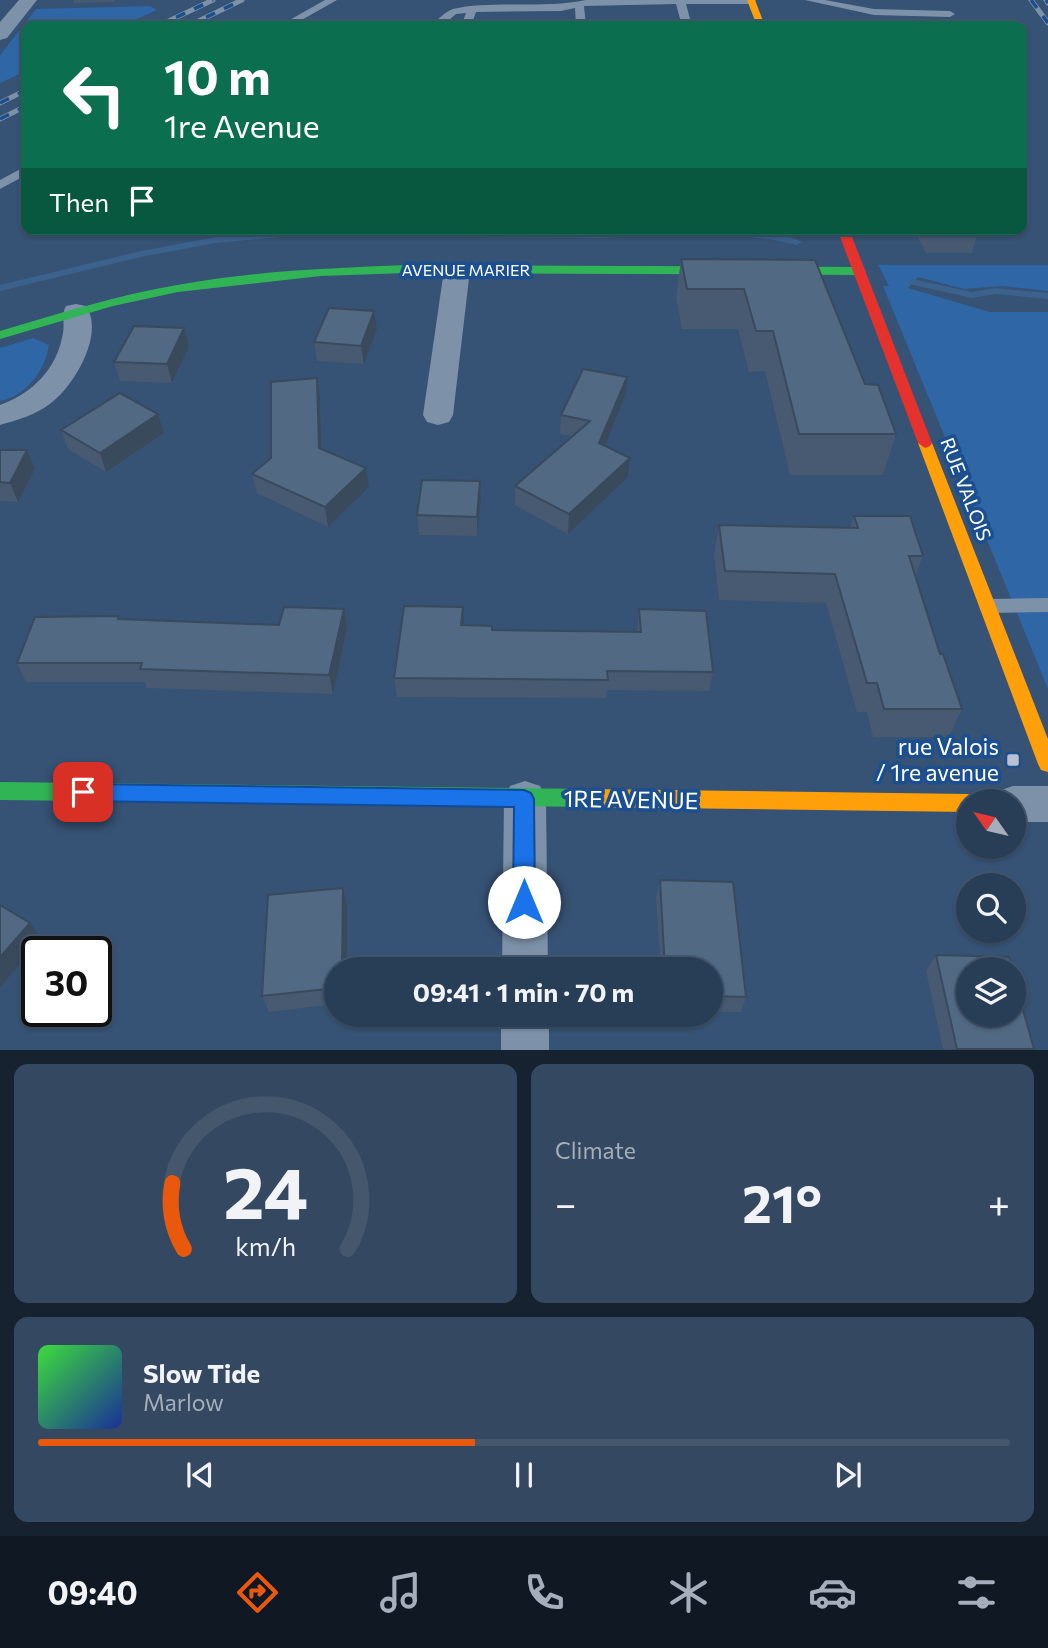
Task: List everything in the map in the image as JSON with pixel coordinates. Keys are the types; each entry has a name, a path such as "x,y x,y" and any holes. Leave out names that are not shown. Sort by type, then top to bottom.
{"street":[{"path":"0,34 28,0"},
{"path":"751,0 759,21"},
{"name":"RUE VALOIS","path":"845,235 1048,764"},
{"name":"AVENUE MARIER","path":"0,335 76,312 178,288 255,277 349,270 860,271"},
{"path":"438,415 457,270"},
{"path":"0,415 32,402 53,384 79,331 76,312"},
{"name":"1RE AVENUE","path":"0,791 956,803"},
{"path":"524,799 524,957"},
{"path":"1026,804 1048,804"},
{"path":"525,1027 525,1049"}],"lane":[{"path":"293,21 332,0"},
{"path":"464,0 472,9"},
{"path":"442,21 453,12 472,9 561,8 579,4 649,1 751,0"},
{"path":"810,0 874,12 950,15"},
{"path":"680,1 686,21"},
{"path":"579,4 581,21"},
{"path":"468,21 472,9"},
{"path":"0,185 21,173"},
{"path":"988,606 1048,605"}],"shaded area":[{"path":"150,6 157,10 132,21 27,21 36,9"},
{"path":"21,28 21,73 0,83 0,55"},
{"path":"878,265 1048,265 1048,291 1002,286 964,289 918,277 908,288 990,312 1048,312 1048,689 883,286 889,286"},
{"path":"33,338 49,345 39,373 18,394 0,401 0,348"}],"building":[{"path":"681,259 815,260 865,384 878,385 896,434 799,434 773,331 756,331 744,289 687,289"},
{"path":"329,308 374,311 361,346 314,342"},
{"path":"134,326 184,328 167,364 114,362"},
{"path":"583,369 627,377 599,443 630,458 569,514 515,486 590,421 561,415"},
{"path":"317,378 319,448 366,468 325,507 252,474 271,458 271,382"},
{"path":"120,393 158,414 100,453 61,430"},
{"path":"0,450 27,450 10,483 0,482"},
{"path":"422,480 480,481 477,517 417,515"},
{"path":"854,516 910,516 923,556 909,556 940,654 943,654 962,709 884,709 877,683 867,683 835,574 725,571 719,525 858,528"},
{"path":"404,606 463,607 461,625 492,626 492,630 641,632 639,609 706,611 713,672 607,671 608,680 394,678"},
{"path":"284,607 344,609 329,675 140,669 142,663 17,663 35,617 119,616 118,619 279,625"},
{"path":"660,880 733,882 746,997 723,996 723,957 664,957"},
{"path":"343,888 342,957 324,957 324,989 262,996 268,895"},
{"path":"0,905 30,923 0,957"},
{"path":"936,955 1009,957 956,957 956,1027 1026,1027 1026,1020 1034,1049 957,1049"}],"waterway":[{"path":"0,288 141,254 216,240 270,235"},
{"path":"758,235 797,242"},
{"path":"912,282 972,295 995,291 1048,296"}],"railway":[{"path":"169,21 213,0"},
{"path":"198,21 242,0"},
{"path":"1031,0 1048,23"},
{"path":"0,103 21,92"},
{"path":"0,119 21,108"}],"traffic: fast":[{"path":"0,335 110,303 178,288 321,272 407,269 860,271"},
{"path":"0,791 588,798"}],"traffic: slow":[{"path":"751,0 759,21"},
{"path":"925,443 1048,764"},
{"path":"588,798 956,803"}],"traffic: jam":[{"path":"845,235 925,443"}],"place":[{"name":"rue Valois / 1re avenue","path":"1013,760"}],"route":[{"path":"83,792 524,799 524,902"}]}
